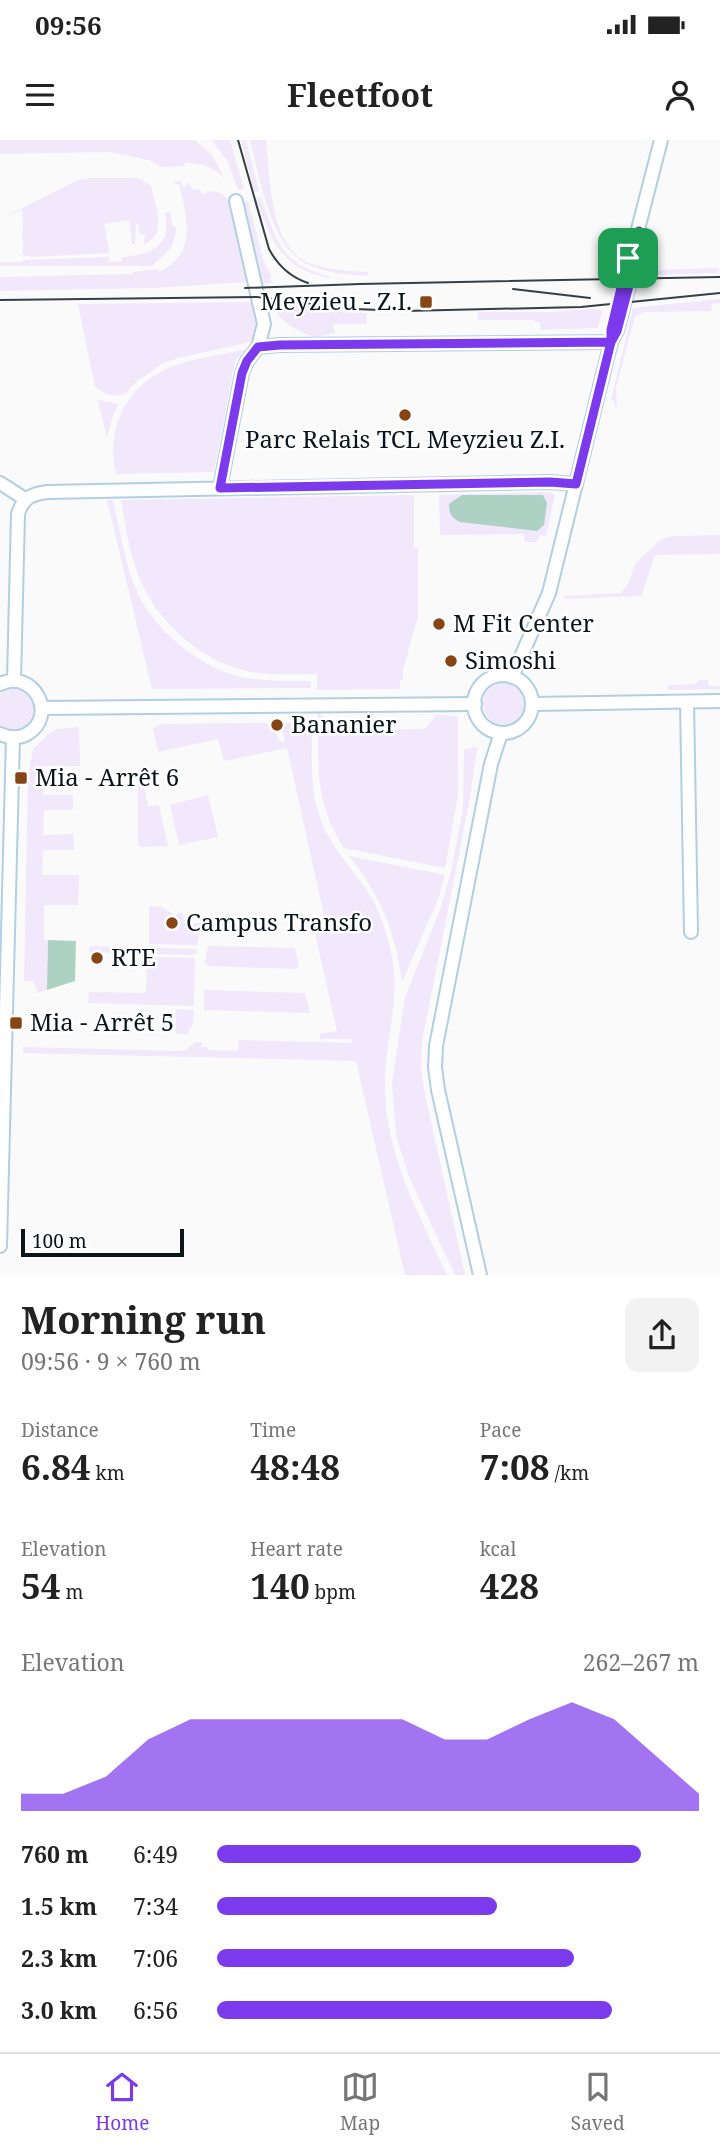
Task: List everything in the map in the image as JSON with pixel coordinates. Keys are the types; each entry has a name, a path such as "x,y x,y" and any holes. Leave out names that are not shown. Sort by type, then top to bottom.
{"street":[{"path":"512,677 549,593 611,342 617,331 636,259 639,231 662,140"},
{"path":"220,488 242,373 258,347 264,324 236,201"},
{"path":"258,347 611,342"},
{"path":"0,482 25,499"},
{"path":"14,680 18,514 25,499 32,494 220,488 550,482 576,484"},
{"path":"503,675 512,677 529,690 531,713 519,728 500,733 485,726 480,720 475,704 476,695 486,681 503,675"},
{"path":"0,684 14,680 31,686 41,700 42,708 41,718 30,732 13,737 0,734"},
{"path":"532,704 720,701"},
{"path":"687,702 691,932"},
{"path":"42,708 475,704"},
{"path":"480,1275 435,1067 436,1046 491,764 500,733"},
{"path":"0,1246 13,737"}],"shaded area":[{"path":"0,140 195,140 213,156 224,178 202,165 185,163 185,166 161,167 149,160 109,152 0,154"},
{"path":"211,140 230,140 244,189 238,190 227,160"},
{"path":"241,140 246,140 259,191 254,192"},
{"path":"250,140 266,140 274,209 286,242 296,254 309,263 338,270 368,272 369,276 323,270 309,265 296,256 285,244 269,210"},
{"path":"136,178 151,186 158,227 151,240 144,244 145,234 140,234 136,224 135,244 132,244 129,220 104,224 108,253 32,257 23,255 22,210 1,219 78,180"},
{"path":"180,181 184,187 186,182 193,189 200,190 200,193 218,193 231,205 249,282 153,288 0,291 0,277 132,274 157,269 159,272 180,255 185,245 185,209 179,184 174,182"},
{"path":"261,197 282,248 300,265 329,278 299,268 280,250 267,227 256,198"},
{"path":"248,201 263,259 271,275 271,283 259,284 242,202"},
{"path":"170,212 173,227 176,227 174,241 168,251 152,266 0,266 0,262 23,260 109,257 109,262 122,261 122,257 142,254 157,247 165,234 165,213"},
{"path":"720,268 718,273 647,274 647,270"},
{"path":"720,299 720,303 711,304 712,311 645,312 635,316 616,388 617,407 614,406 615,401 611,400 633,308"},
{"path":"289,301 338,309 341,312 367,313 367,324 333,324 335,333 312,336 288,324 271,305"},
{"path":"253,302 256,334 250,342 163,363 135,383 125,394 114,396 95,387 78,304"},
{"path":"602,311 598,328 540,330 540,323 532,320 477,320 478,312"},
{"path":"246,349 236,360 214,472 116,474 113,457 117,425 131,396 142,385 171,367"},
{"path":"98,400 119,404 107,438"},
{"path":"549,492 555,495 546,536 540,535 537,542 525,542 524,534 440,535 439,495"},
{"path":"414,495 414,548 418,548 418,616 403,670 403,680 400,680 400,689 317,690 317,674 247,671 214,659 199,650 172,627 142,584 131,553 121,500"},
{"path":"462,495 543,495 547,503 544,525 537,531 460,522 452,515 449,504"},
{"path":"107,500 113,500 126,560 138,594 157,622 183,648 230,674 262,680 311,681 311,688 152,689"},
{"path":"720,535 720,554 655,555 641,596 564,599 564,596 621,593 628,584 635,564 661,539 674,536"},
{"path":"699,680 708,680 709,686 720,686 720,689 668,690 668,685 696,684"},
{"path":"504,683 519,689 525,704 519,719 504,725 489,719 483,704 489,689"},
{"path":"11,688 23,691 31,697 34,706 29,723 22,729 12,730 0,726 0,693"},
{"path":"318,712 338,730 425,729 437,714 458,717 458,795 445,868 344,848 327,815 323,798 318,766"},
{"path":"266,723 273,728 280,741 285,743 281,723 312,723 313,786 322,823 336,849 370,896 383,925 390,948 394,982 385,1080 390,1132 404,1180 447,1275 405,1275 356,1061 23,1053 23,1047 180,1051 186,1050 195,1042 202,1042 201,1047 207,1047 208,1050 238,1051 239,1040 352,1043 351,1039 320,1039 320,1034 337,1031 314,929 327,929 287,748 224,761 218,739 158,752 153,728 159,724"},
{"path":"79,727 80,766 44,766 43,795 73,795 73,810 44,810 43,835 73,834 74,850 43,850 42,875 79,875 78,905 44,905 44,940 48,940 47,990 38,993 33,981 24,981 28,779 33,749 57,729"},
{"path":"477,747 470,798 422,1042 421,1070 426,1099 465,1275 455,1275 409,1177 396,1135 392,1083 405,997 440,910 451,872 463,808 464,749"},
{"path":"138,781 143,781 148,806 159,805 168,846 138,845"},
{"path":"208,795 218,837 179,845 170,805"},
{"path":"349,856 445,875 438,899 402,982 391,930 385,915 379,901"},
{"path":"149,906 162,907 175,915 182,912 184,920 194,924 202,922 197,945 149,944"},
{"path":"48,940 76,941 75,981 47,990"},
{"path":"90,946 197,949 195,955 89,952"},
{"path":"208,946 295,948 299,967 208,966 205,962"},
{"path":"147,957 195,958 194,1006 88,1003 89,992 146,993"},
{"path":"204,990 305,993 310,1013 204,1010"},
{"path":"176,1009 194,1010 193,1023 187,1034 176,1034"}],"tram line":[{"path":"238,140 269,249 285,270 308,283"},
{"path":"245,288 720,277"},
{"path":"513,289 590,298"},
{"path":"0,300 257,297 355,309 405,311 581,307 720,293"}],"place":[{"name":"Meyzieu - Z.I.","path":"426,302"},
{"name":"Parc Relais TCL Meyzieu Z.I.","path":"405,415"},
{"name":"M Fit Center","path":"439,624"},
{"name":"Simoshi","path":"451,661"},
{"name":"Bananier","path":"277,725"},
{"name":"Mia - Arrêt 6","path":"21,778"},
{"name":"Campus Transfo","path":"172,923"},
{"name":"RTE","path":"97,958"},
{"name":"Mia - Arrêt 5","path":"16,1023"}],"route":[{"path":"628,258 611,330 611,342 258,347 242,373 220,488 550,482 576,484 611,342 617,331 636,259 639,231 628,258"}]}
